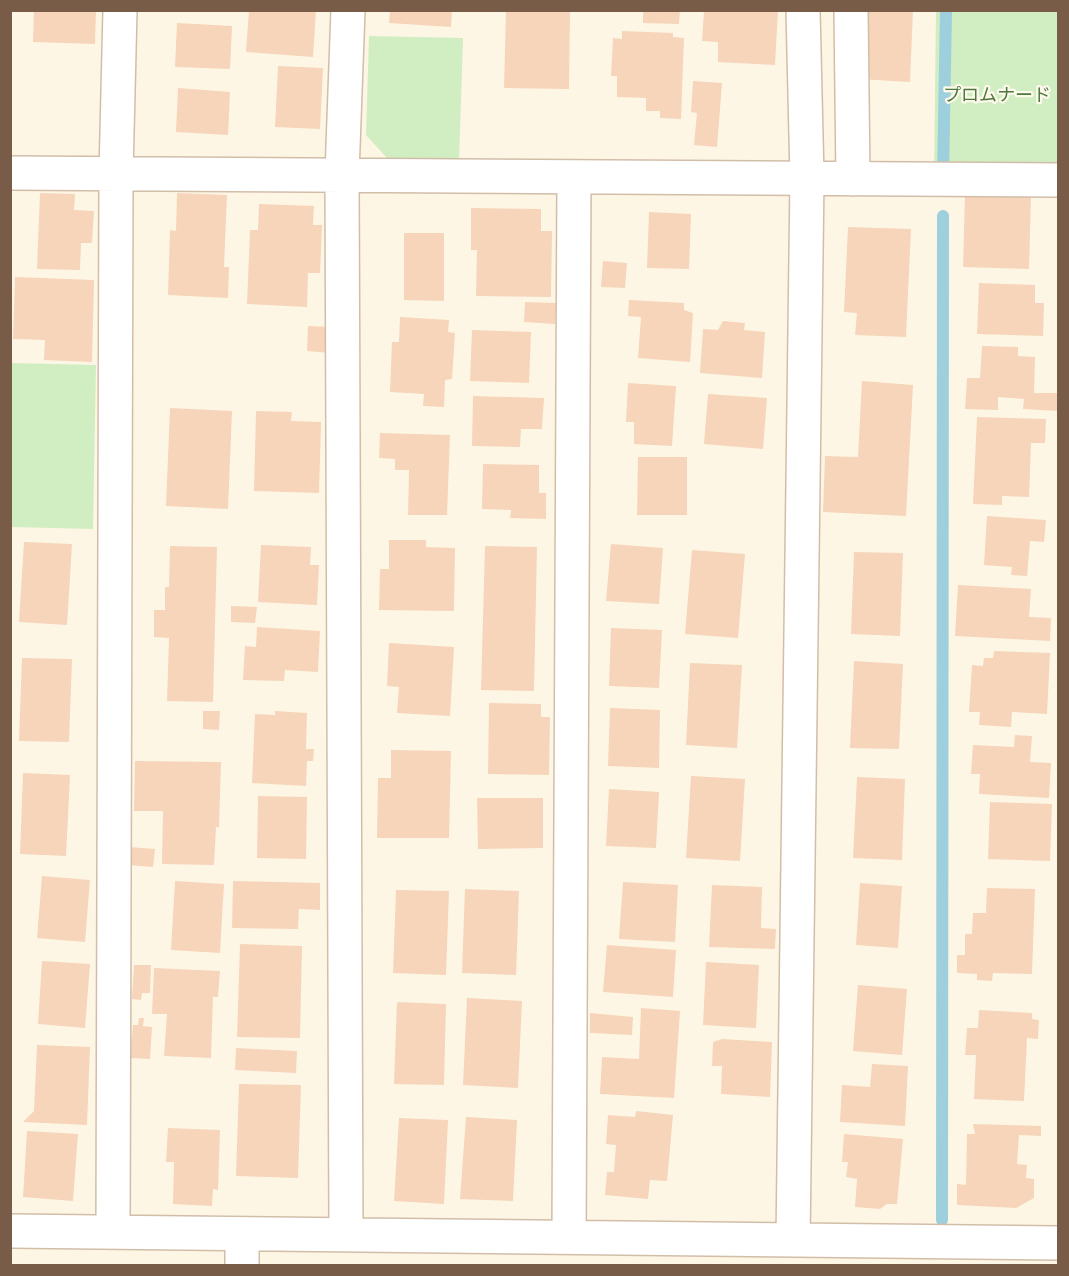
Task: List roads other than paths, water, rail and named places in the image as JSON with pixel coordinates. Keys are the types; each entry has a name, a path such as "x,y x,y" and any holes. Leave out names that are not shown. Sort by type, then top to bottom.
{"street":[{"path":"113,1232 116,174 120,10"},
{"path":"346,1235 342,174 348,10"},
{"path":"793,1239 807,178 803,10"},
{"path":"851,10 853,179"},
{"path":"10,173 1059,180"},
{"path":"569,1237 574,177"},
{"path":"10,1231 793,1239 948,1253 1059,1243"},
{"path":"242,1234 242,1266"}],"waterway":[{"path":"943,178 946,10"},
{"path":"942,1220 943,216"}],"park label":[{"name":"プロムナード","path":"997,95"}]}
